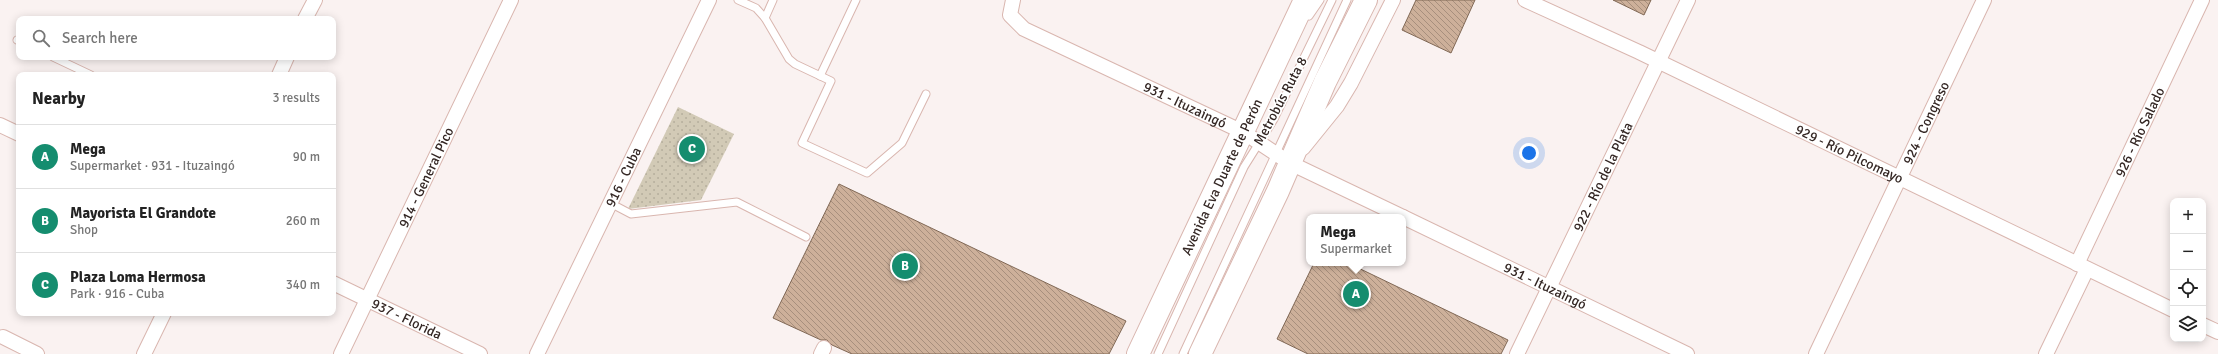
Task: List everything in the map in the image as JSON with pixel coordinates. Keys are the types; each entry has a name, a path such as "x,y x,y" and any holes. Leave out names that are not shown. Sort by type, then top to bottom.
{"main road":[{"path":"1300,23 1306,0"},
{"path":"1200,354 1284,159 1366,0"},
{"name":"Avenida Eva Duarte de Perón","path":"1138,354 1251,137 1289,59 1300,23"}],"street":[{"path":"306,16 314,0"},
{"name":"914 - General Pico","path":"342,354 511,0"},
{"name":"916 - Cuba","path":"537,354 709,0"},
{"name":"931 - Ituzaingó","path":"1013,0 1010,15 1024,28 1251,137 1284,159 1397,214"},
{"path":"1284,159 1336,106 1351,83 1393,0"},
{"name":"929 - Río Pilcomayo","path":"1525,0 1658,62 2170,309"},
{"name":"922 - Río de la Plata","path":"1517,354 1688,0"},
{"name":"924 - Congreso","path":"1816,354 1984,0"},
{"name":"926 - Río Salado","path":"2046,354 2082,267 2202,0"},
{"path":"280,72 286,60"},
{"path":"0,125 16,133"},
{"name":"931 - Ituzaingó","path":"1406,218 1549,286 1687,354"},
{"name":"937 - Florida","path":"336,284 480,354"},
{"path":"144,354 163,316"},
{"path":"2206,326 2218,332"},
{"path":"3,337 37,354"}],"lane":[{"path":"738,0 756,8 765,18 789,59 795,64 831,81 802,143 867,173 902,143 926,94"},
{"path":"765,18 773,0"},
{"path":"820,76 856,0"},
{"path":"1300,23 1320,0"},
{"name":"Metrobús Ruta 8","path":"1158,354 1244,167 1251,137 1274,119 1332,0"},
{"name":"Metrobús Ruta 8","path":"1183,354 1284,159 1347,0"},
{"path":"59,60 85,72"},
{"path":"610,203 631,214 737,202 806,237"}],"shaded area":[{"path":"678,107 734,134 701,200 628,209"}],"building":[{"path":"1416,0 1475,0 1451,53 1402,30"},
{"path":"1613,0 1651,0 1644,15"},
{"path":"839,184 1126,321 1109,354 852,354 832,345 827,340 821,340 773,318"},
{"path":"1313,266 1354,266 1508,340 1501,354 1308,354 1277,339"}],"place":[{"name":"Plaza Loma Hermosa","path":"692,149"},
{"name":"Mayorista El Grandote","path":"905,266"},
{"name":"Mega","path":"1356,294"}]}
